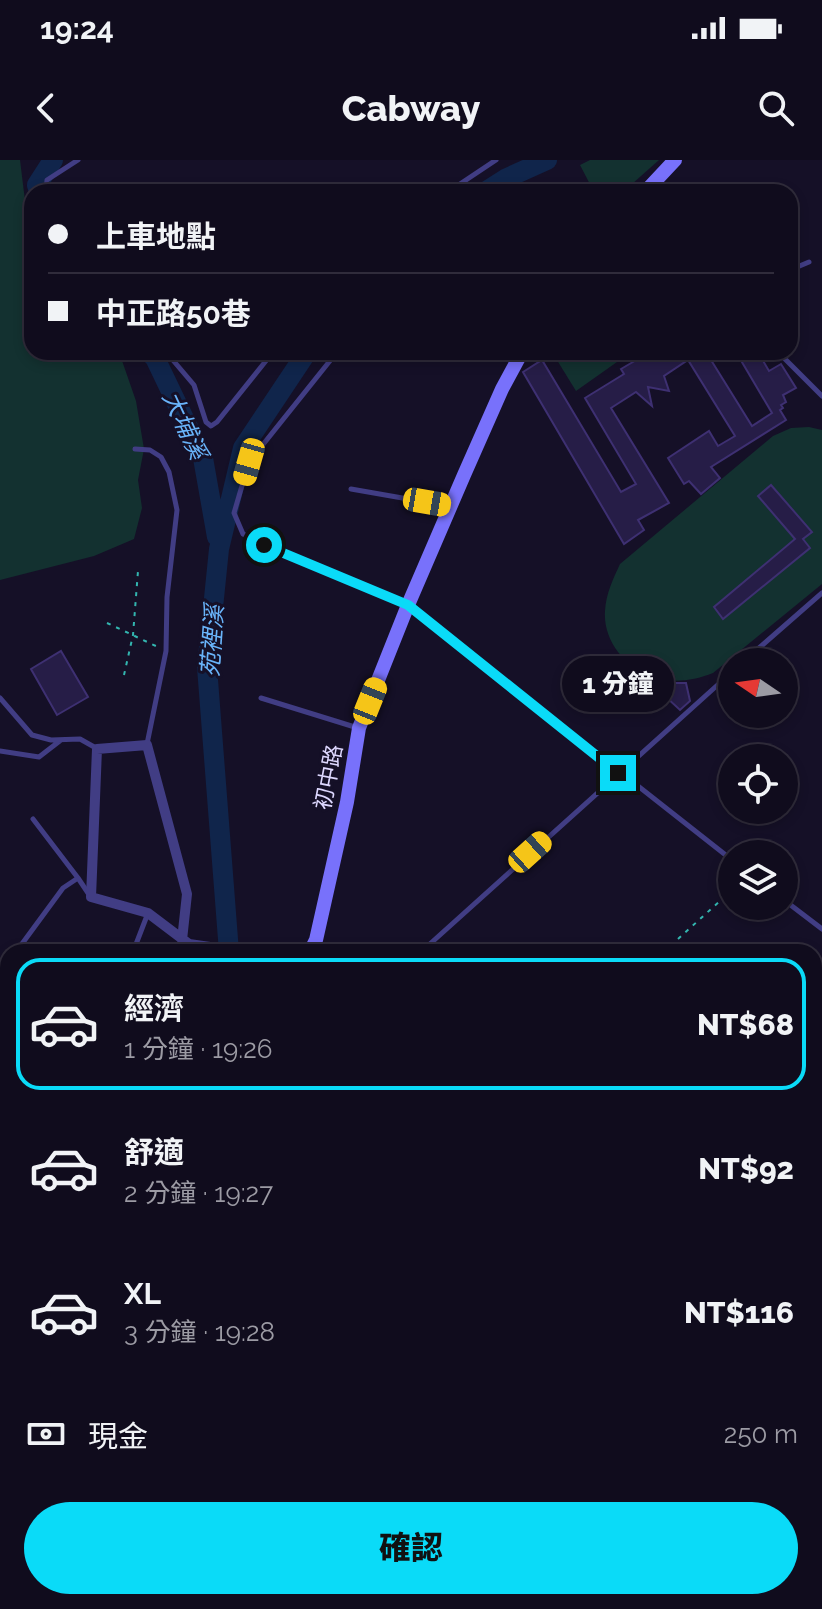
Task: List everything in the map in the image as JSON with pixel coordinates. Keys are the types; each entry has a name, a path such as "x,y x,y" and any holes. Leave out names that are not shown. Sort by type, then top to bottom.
{"street":[{"path":"652,184 675,160"},
{"name":"初中路","path":"314,944 347,802 359,728 408,605 502,389 518,360"},
{"path":"185,942 187,894 147,745 97,749 91,897 148,913 185,942 197,944"}],"lane":[{"path":"47,184 47,180 78,160"},
{"path":"460,184 496,160"},
{"path":"798,267 809,262"},
{"path":"173,360 194,385 206,422 211,426 267,360"},
{"path":"331,360 249,462 234,513 243,534 286,556 408,605 718,849"},
{"path":"786,360 822,396"},
{"path":"135,449 150,450 161,457 169,472 177,510 167,597 166,651 147,745"},
{"path":"351,489 452,507"},
{"path":"759,648 822,593"},
{"path":"430,944 718,684"},
{"path":"0,698 32,735 51,740 80,739 97,749"},
{"path":"261,698 359,728"},
{"path":"0,751 39,757 62,740"},
{"path":"33,819 91,897"},
{"path":"22,944 63,888 78,878"},
{"path":"798,911 822,929"},
{"path":"136,944 148,913"}],"path":[{"path":"124,675 133,635 138,571"},
{"path":"107,623 166,651"},
{"path":"678,939 718,903"}],"green space":[{"path":"0,160 20,160 24,193 24,360 122,360 136,401 144,449 138,480 142,508 134,539 94,556 0,580"},
{"path":"590,160 659,160 632,184 590,184 580,165"},
{"path":"557,360 616,360 617,362 576,391"},
{"path":"791,428 822,430 822,584 744,648 718,648 718,669 713,673 674,681 638,670 618,652 605,622 607,599 620,564 773,436"}],"building":[{"path":"542,360 621,492 636,484 585,398 624,374 621,369 636,360 688,360 664,376 669,391 648,387 652,406 636,392 611,408 669,503 638,520 644,530 624,544 523,372"},
{"path":"688,360 711,360 752,426 772,413 741,360 763,360 769,371 781,364 796,388 783,395 786,402 780,410 786,420 711,467 720,478 701,494 689,481 684,484 668,458 709,431 718,446 735,436"},
{"path":"771,485 812,532 803,539 810,548 723,619 714,607 795,539 758,496"},
{"path":"61,651 88,697 57,715 31,669"},
{"path":"664,683 686,683 690,701 680,710 665,696"}],"waterway":[{"name":"大埔溪","path":"38,184 53,160"},
{"name":"苑裡溪","path":"498,184 547,160"},
{"name":"大埔溪","path":"156,360 203,458 217,537"},
{"name":"苑裡溪","path":"228,944 207,667 219,549 243,448 302,360"}],"route":[{"path":"264,545 408,605 618,773"}]}
